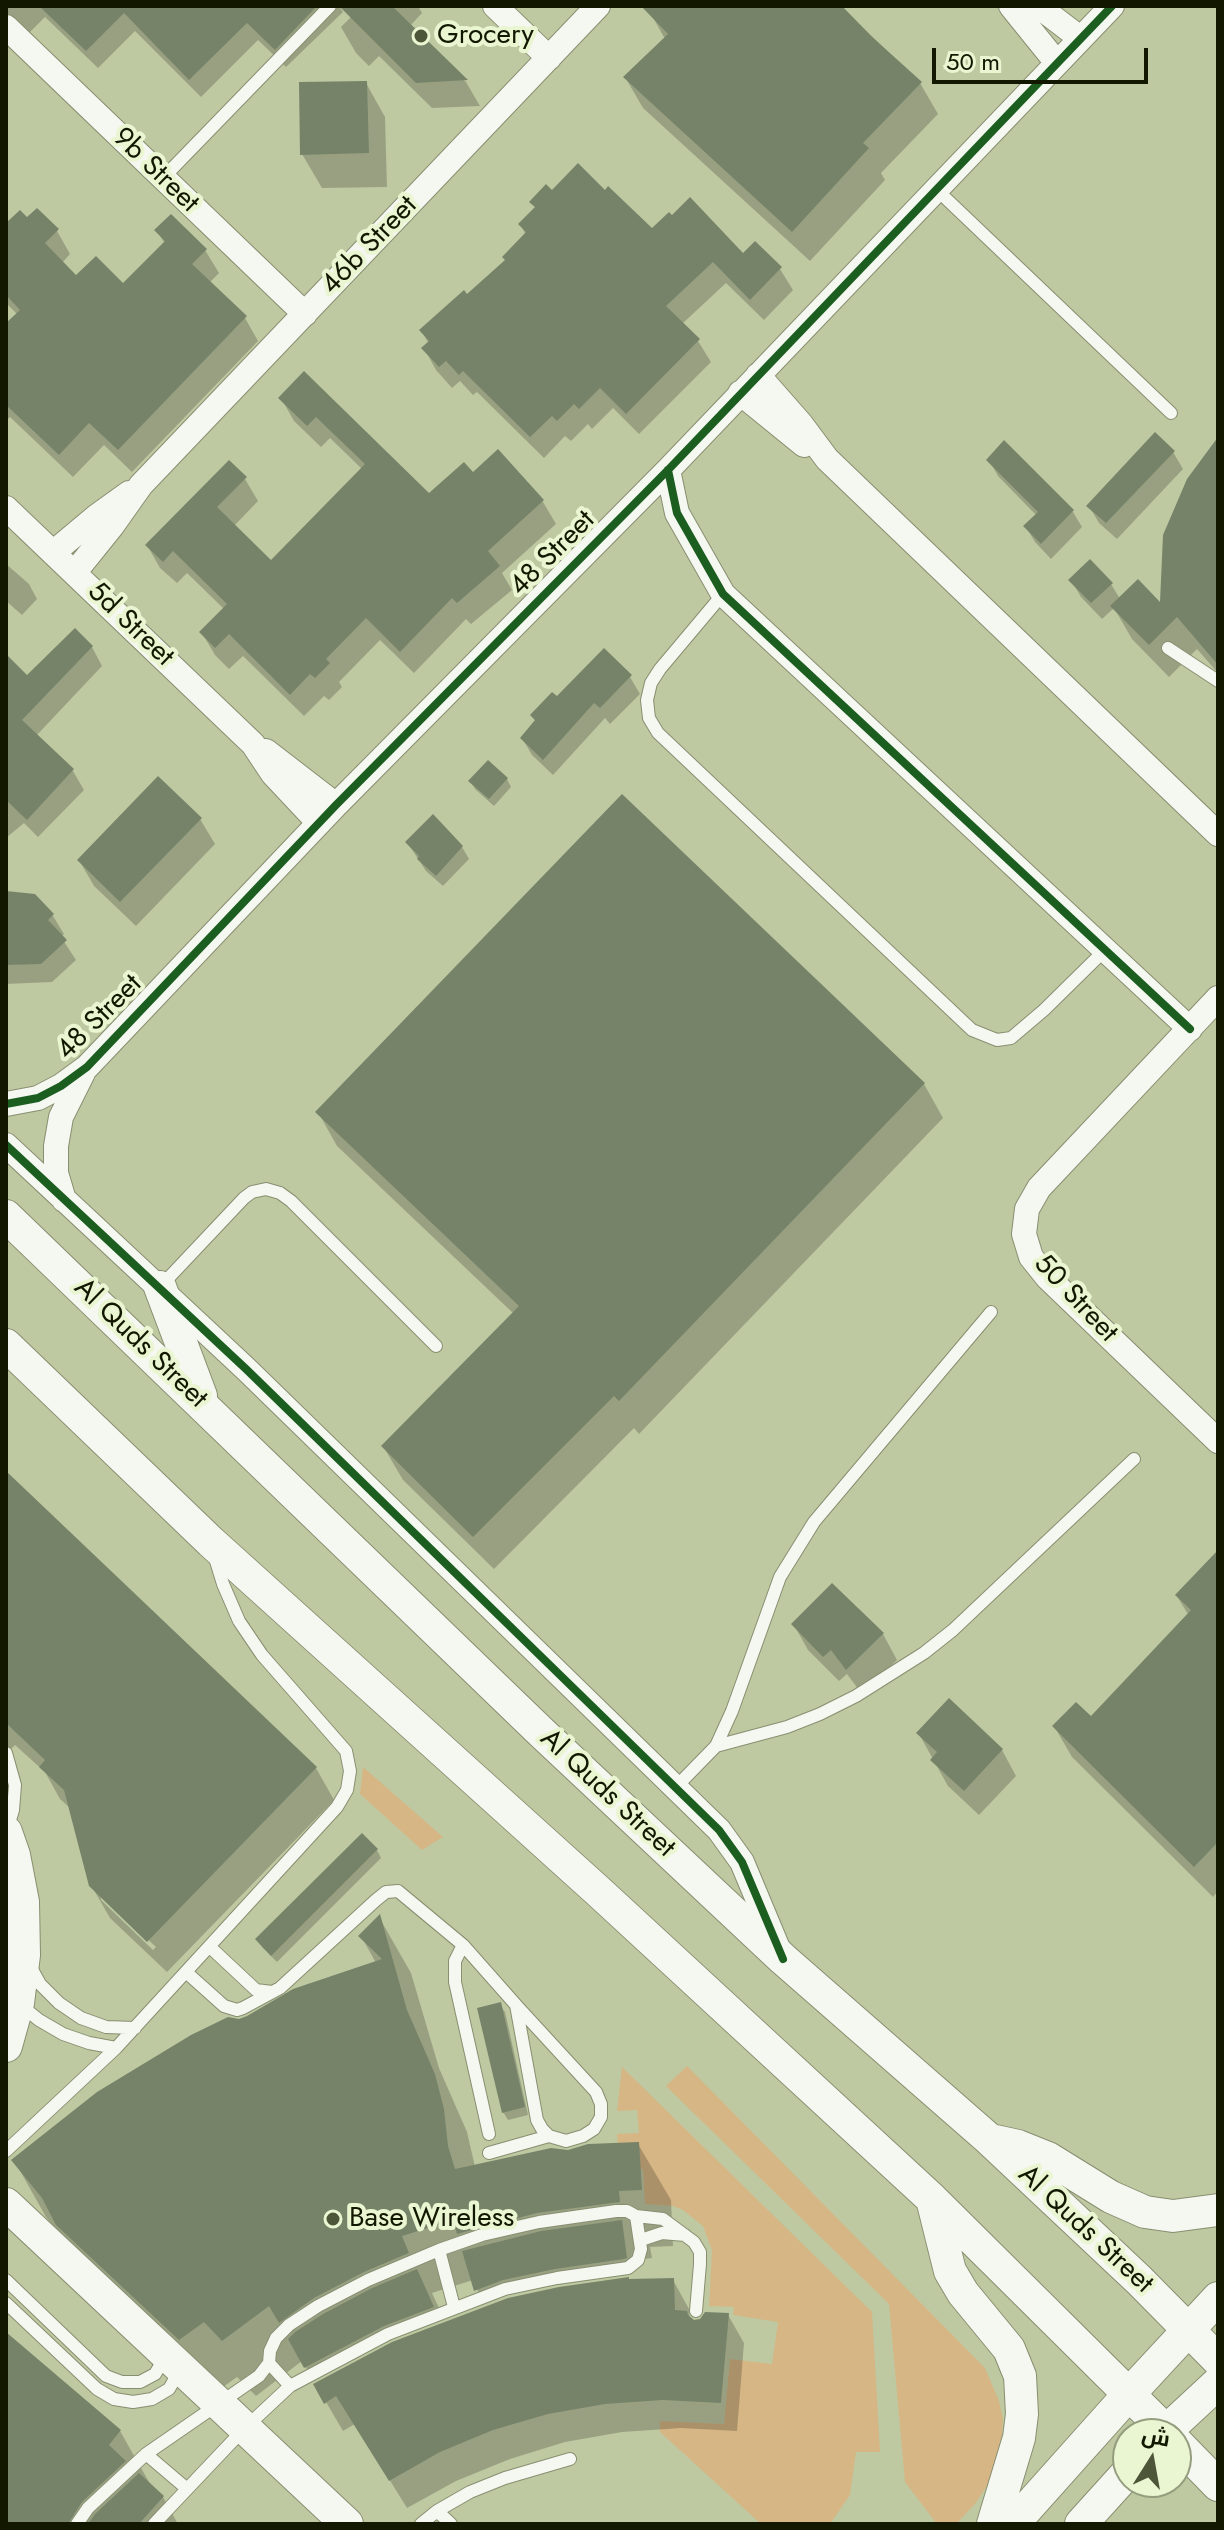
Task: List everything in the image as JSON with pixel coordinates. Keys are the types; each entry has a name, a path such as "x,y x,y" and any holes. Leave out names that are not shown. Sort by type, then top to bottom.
{"main road":[{"name":"Al Quds Street","path":"6,1216 541,1732 783,1959 990,2140 1139,2280 1218,2360"},
{"path":"160,1287 204,1407"},
{"path":"6,1345 211,1542 598,1891 932,2199 1153,2418"},
{"path":"6,1832 23,1902 24,1955 18,2003 6,2046"},
{"path":"990,2140 1018,2146 1048,2158 1111,2197 1145,2212 1173,2216 1218,2210"},
{"path":"932,2199 950,2271 963,2293 1009,2349 1020,2376 1022,2414 1019,2438 993,2524"},
{"path":"6,2204 347,2524"},
{"path":"1013,2524 1218,2298"},
{"path":"1184,2418 1218,2383"},
{"path":"1192,2459 1218,2485"},
{"path":"1081,2524 1112,2490"}],"street":[{"path":"495,6 549,58"},
{"name":"46b Street","path":"75,572 141,485 598,6"},
{"path":"1011,6 1057,63"},
{"path":"1038,6 1080,38"},
{"name":"48 Street","path":"6,1104 38,1098 87,1067 328,814 668,470 1112,6"},
{"name":"9b Street","path":"6,27 305,314"},
{"path":"758,375 827,459 1218,834"},
{"path":"740,393 791,435 827,459"},
{"path":"668,470 677,513 723,594 1190,1029"},
{"name":"46b Street","path":"54,552 141,485"},
{"name":"5d Street","path":"6,508 253,744 273,774 328,814"},
{"name":"50 Street","path":"1218,998 1039,1188 1027,1209 1024,1234 1031,1257 1047,1277 1218,1441"},
{"name":"48 Street","path":"64,1200 56,1173 58,1131 61,1117 87,1067"},
{"path":"6,1145 160,1287 719,1830 742,1862 783,1959"}],"lane":[{"path":"163,178 330,6"},
{"path":"935,188 1171,413"},
{"path":"723,594 651,683 647,700 649,718 658,733 972,1030 997,1040 1011,1038 1022,1031 1105,950"},
{"path":"1168,648 1218,681"},
{"path":"160,1287 244,1198 252,1192 266,1189 280,1193 291,1201 436,1346"},
{"path":"675,1788 716,1746 732,1711 766,1612 795,1551 814,1522 991,1312"},
{"path":"716,1746 787,1727 820,1714 856,1696 924,1653 953,1630 1134,1459"},
{"path":"6,2151 135,2028 337,1807 347,1790 350,1771 346,1751 262,1655 239,1621 223,1584 211,1542"},
{"path":"6,1753 15,1785 13,1810 6,1832"},
{"path":"186,1972 224,2006 243,2008 272,1992 386,1892 398,1891 463,1945 596,2092 601,2104 601,2117 594,2129 583,2136 566,2141 549,2136 489,2153"},
{"path":"463,1945 455,1961 455,1982 489,2134"},
{"path":"210,1947 256,1990 272,1992"},
{"path":"24,1955 40,1984 59,2003 81,2018 106,2027 135,2028"},
{"path":"18,2003 63,2034 116,2048"},
{"path":"516,2005 537,2120 549,2136"},
{"path":"77,2524 88,2508 146,2454 259,2376 269,2363 276,2338 298,2319 368,2280 482,2235 539,2222 616,2211 663,2219 694,2242 700,2252 696,2311"},
{"path":"154,2524 244,2429 290,2386 388,2334 505,2289 628,2268 638,2260 641,2249 636,2216"},
{"path":"641,2240 662,2233 685,2235"},
{"path":"439,2250 454,2307"},
{"path":"6,2280 106,2376 122,2382 140,2382 173,2362"},
{"path":"6,2303 97,2389 114,2399 133,2402 152,2399 169,2389 173,2362"},
{"path":"269,2363 290,2386"},
{"path":"146,2454 186,2488"},
{"path":"421,2524 470,2492 570,2459"},
{"path":"437,2511 451,2524"}],"shaded area":[{"path":"363,1767 443,1837 422,1850 360,1794"},
{"path":"687,2066 985,2368 1003,2419 1001,2452 989,2483 956,2524 937,2524 905,2482 889,2304 666,2086"},
{"path":"622,2067 872,2312 880,2452 856,2452 850,2495 830,2524 761,2524 660,2432 660,2421 724,2424 730,2359 772,2364 778,2322 733,2315 734,2307 709,2306 712,2250 703,2226 673,2206 645,2204 643,2169 620,2170 617,2134 639,2133 637,2110 617,2111"}],"building":[{"path":"39,6 317,6 275,50 247,23 189,80 124,13 86,51"},
{"path":"339,6 392,6 468,80 416,83"},
{"path":"641,6 842,6 922,82 863,143 869,148 792,232 623,77 668,34"},
{"path":"367,81 369,153 300,155 299,82"},
{"path":"578,163 605,190 608,186 652,228 669,212 672,215 690,197 743,253 755,241 782,267 750,300 713,262 666,306 700,339 626,414 600,388 579,409 574,404 557,421 552,416 530,437 463,371 459,375 446,361 439,367 421,348 429,341 419,330 464,290 467,294 505,260 502,257 526,232 518,224 535,207 529,202 546,184 552,190"},
{"path":"37,208 59,229 45,243 76,275 96,256 123,283 165,241 154,230 171,214 207,249 192,264 247,316 118,450 89,423 59,455 6,405 6,323 20,310 6,295 6,223 20,210 27,217"},
{"path":"304,371 429,493 464,462 473,472 498,449 544,500 488,551 500,566 457,603 452,598 400,652 366,618 326,659 330,663 315,678 310,674 290,695 229,634 215,648 199,632 227,604 173,551 163,562 145,545 229,460 247,477 217,507 271,560 365,464 316,417 307,426 278,398"},
{"path":"1155,432 1175,451 1106,523 1086,506"},
{"path":"1218,437 1218,665 1177,617 1149,645 1110,606 1138,579 1160,602 1163,535 1187,479"},
{"path":"1004,440 1074,510 1041,544 1023,526 1038,512 986,460"},
{"path":"1090,559 1113,583 1091,603 1068,580"},
{"path":"75,628 93,646 22,720 74,769 27,820 6,800 6,654 27,675"},
{"path":"604,648 632,675 600,708 594,703 543,760 520,738 535,720 530,715 552,692 557,696"},
{"path":"488,760 508,778 489,799 468,781"},
{"path":"158,776 202,818 120,902 77,860"},
{"path":"622,794 925,1083 619,1401 614,1396 473,1537 381,1446 519,1306 315,1112"},
{"path":"433,814 463,846 436,876 417,859 419,856 405,842"},
{"path":"6,891 35,894 54,914 48,920 67,940 41,964 6,965"},
{"path":"6,1471 317,1767 147,1942 89,1886 64,1790 39,1767 45,1760 6,1723"},
{"path":"1218,1550 1218,1842 1194,1867 1052,1726 1076,1702 1091,1716 1191,1610 1175,1595"},
{"path":"832,1583 884,1633 846,1670 831,1650 823,1657 791,1624"},
{"path":"949,1698 1003,1749 964,1791 930,1760 937,1752 916,1733"},
{"path":"362,1833 378,1849 271,1956 255,1939"},
{"path":"380,1914 407,2010 435,2074 455,2169 551,2148 568,2150 588,2144 639,2142 642,2190 619,2191 620,2202 537,2213 457,2234 453,2220 402,2236 409,2253 314,2298 279,2323 269,2306 222,2341 204,2322 179,2340 56,2225 42,2198 11,2160 97,2092 191,2035 228,2017 239,2019 247,2016 293,1989 382,1959 358,1936"},
{"path":"501,2002 525,2107 502,2113 477,2008"},
{"path":"622,2220 627,2258 503,2280 474,2291 462,2251 541,2231"},
{"path":"417,2269 434,2307 384,2326 304,2368 288,2339 295,2332 372,2288"},
{"path":"629,2277 674,2278 675,2310 687,2311 694,2320 700,2319 705,2312 729,2313 721,2403 663,2400 605,2404 548,2414 493,2430 440,2452 389,2481 336,2396 324,2404 313,2384 392,2342 508,2298"},
{"path":"6,2332 121,2430 109,2445 126,2461 82,2502 68,2524 6,2524"},
{"path":"139,2473 164,2496 139,2524 88,2524 95,2514"}],"cycle path":[{"path":"6,1104 38,1098 87,1067 336,805 668,470 1112,6"},
{"path":"668,470 677,513 723,594 1190,1029"},
{"path":"6,1145 246,1369 719,1830 742,1862 783,1959"}],"place":[{"name":"Grocery","path":"421,36"},
{"name":"Base Wireless","path":"333,2219"}]}
